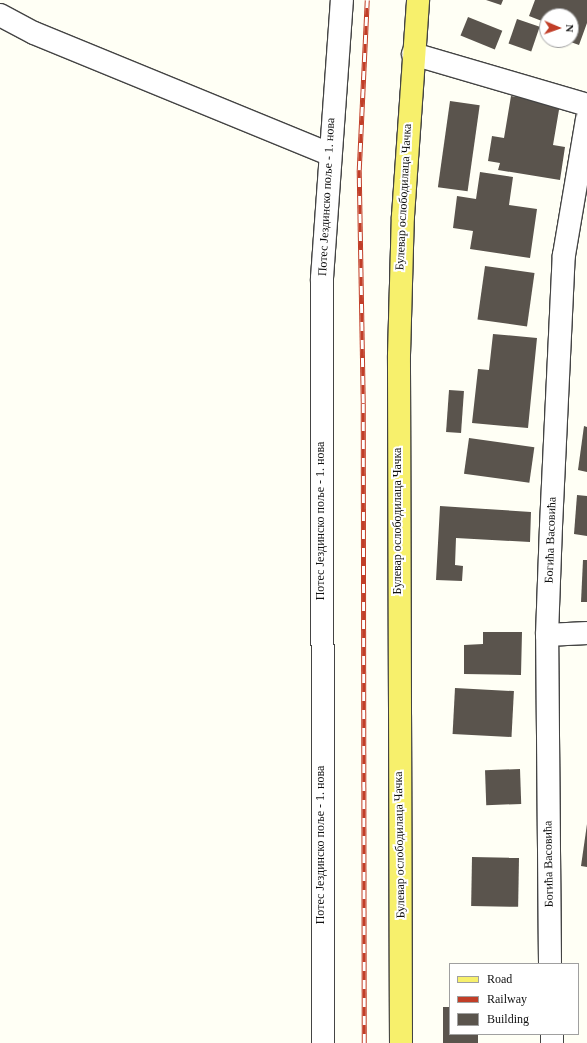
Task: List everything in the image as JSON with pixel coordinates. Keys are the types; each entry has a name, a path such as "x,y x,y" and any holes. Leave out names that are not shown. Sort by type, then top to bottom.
{"main road":[{"name":"Булевар ослободилаца Чачка","path":"401,1043 399,362 403,216 413,54 418,0"}],"street":[{"name":"Потес Јездинско поље - 1. нова","path":"322,1043 322,278 329,154 342,0"},
{"path":"0,15 34,33 329,154"},
{"path":"413,54 587,105"},
{"name":"Богића Васовића","path":"550,963 547,635 564,255 587,119"},
{"path":"547,635 587,633"}],"building":[{"path":"486,0 503,0 501,5"},
{"path":"535,0 587,0 587,23 579,45 579,8 539,8 539,20 529,16"},
{"path":"468,17 502,31 495,49 461,36"},
{"path":"517,19 539,27 531,51 509,44"},
{"path":"511,96 560,104 553,145 565,147 560,180 498,170 500,163 488,161 492,136 504,138"},
{"path":"450,101 480,105 468,191 438,187"},
{"path":"480,172 513,177 509,205 537,209 530,258 470,249 473,231 453,228 457,196 476,199"},
{"path":"485,266 535,273 527,326 477,319"},
{"path":"493,334 537,338 528,428 472,423 478,369 489,370"},
{"path":"449,390 464,391 461,433 446,432"},
{"path":"584,426 587,427 587,472 578,470"},
{"path":"469,438 534,447 529,483 464,474"},
{"path":"577,495 587,496 587,536 574,534"},
{"path":"440,506 531,512 530,542 456,538 455,565 463,566 462,581 436,580"},
{"path":"583,560 587,560 587,602 581,602"},
{"path":"483,632 522,632 521,675 464,674 464,645 483,644"},
{"path":"455,688 514,691 512,737 453,734"},
{"path":"520,769 521,804 486,805 485,770"},
{"path":"587,824 587,867 581,866"},
{"path":"472,857 519,858 518,907 471,906"},
{"path":"443,1007 449,1007 449,1035 478,1035 478,1043 443,1043"}],"railway":[{"path":"364,1043 363,403 359,170 367,0"}]}
